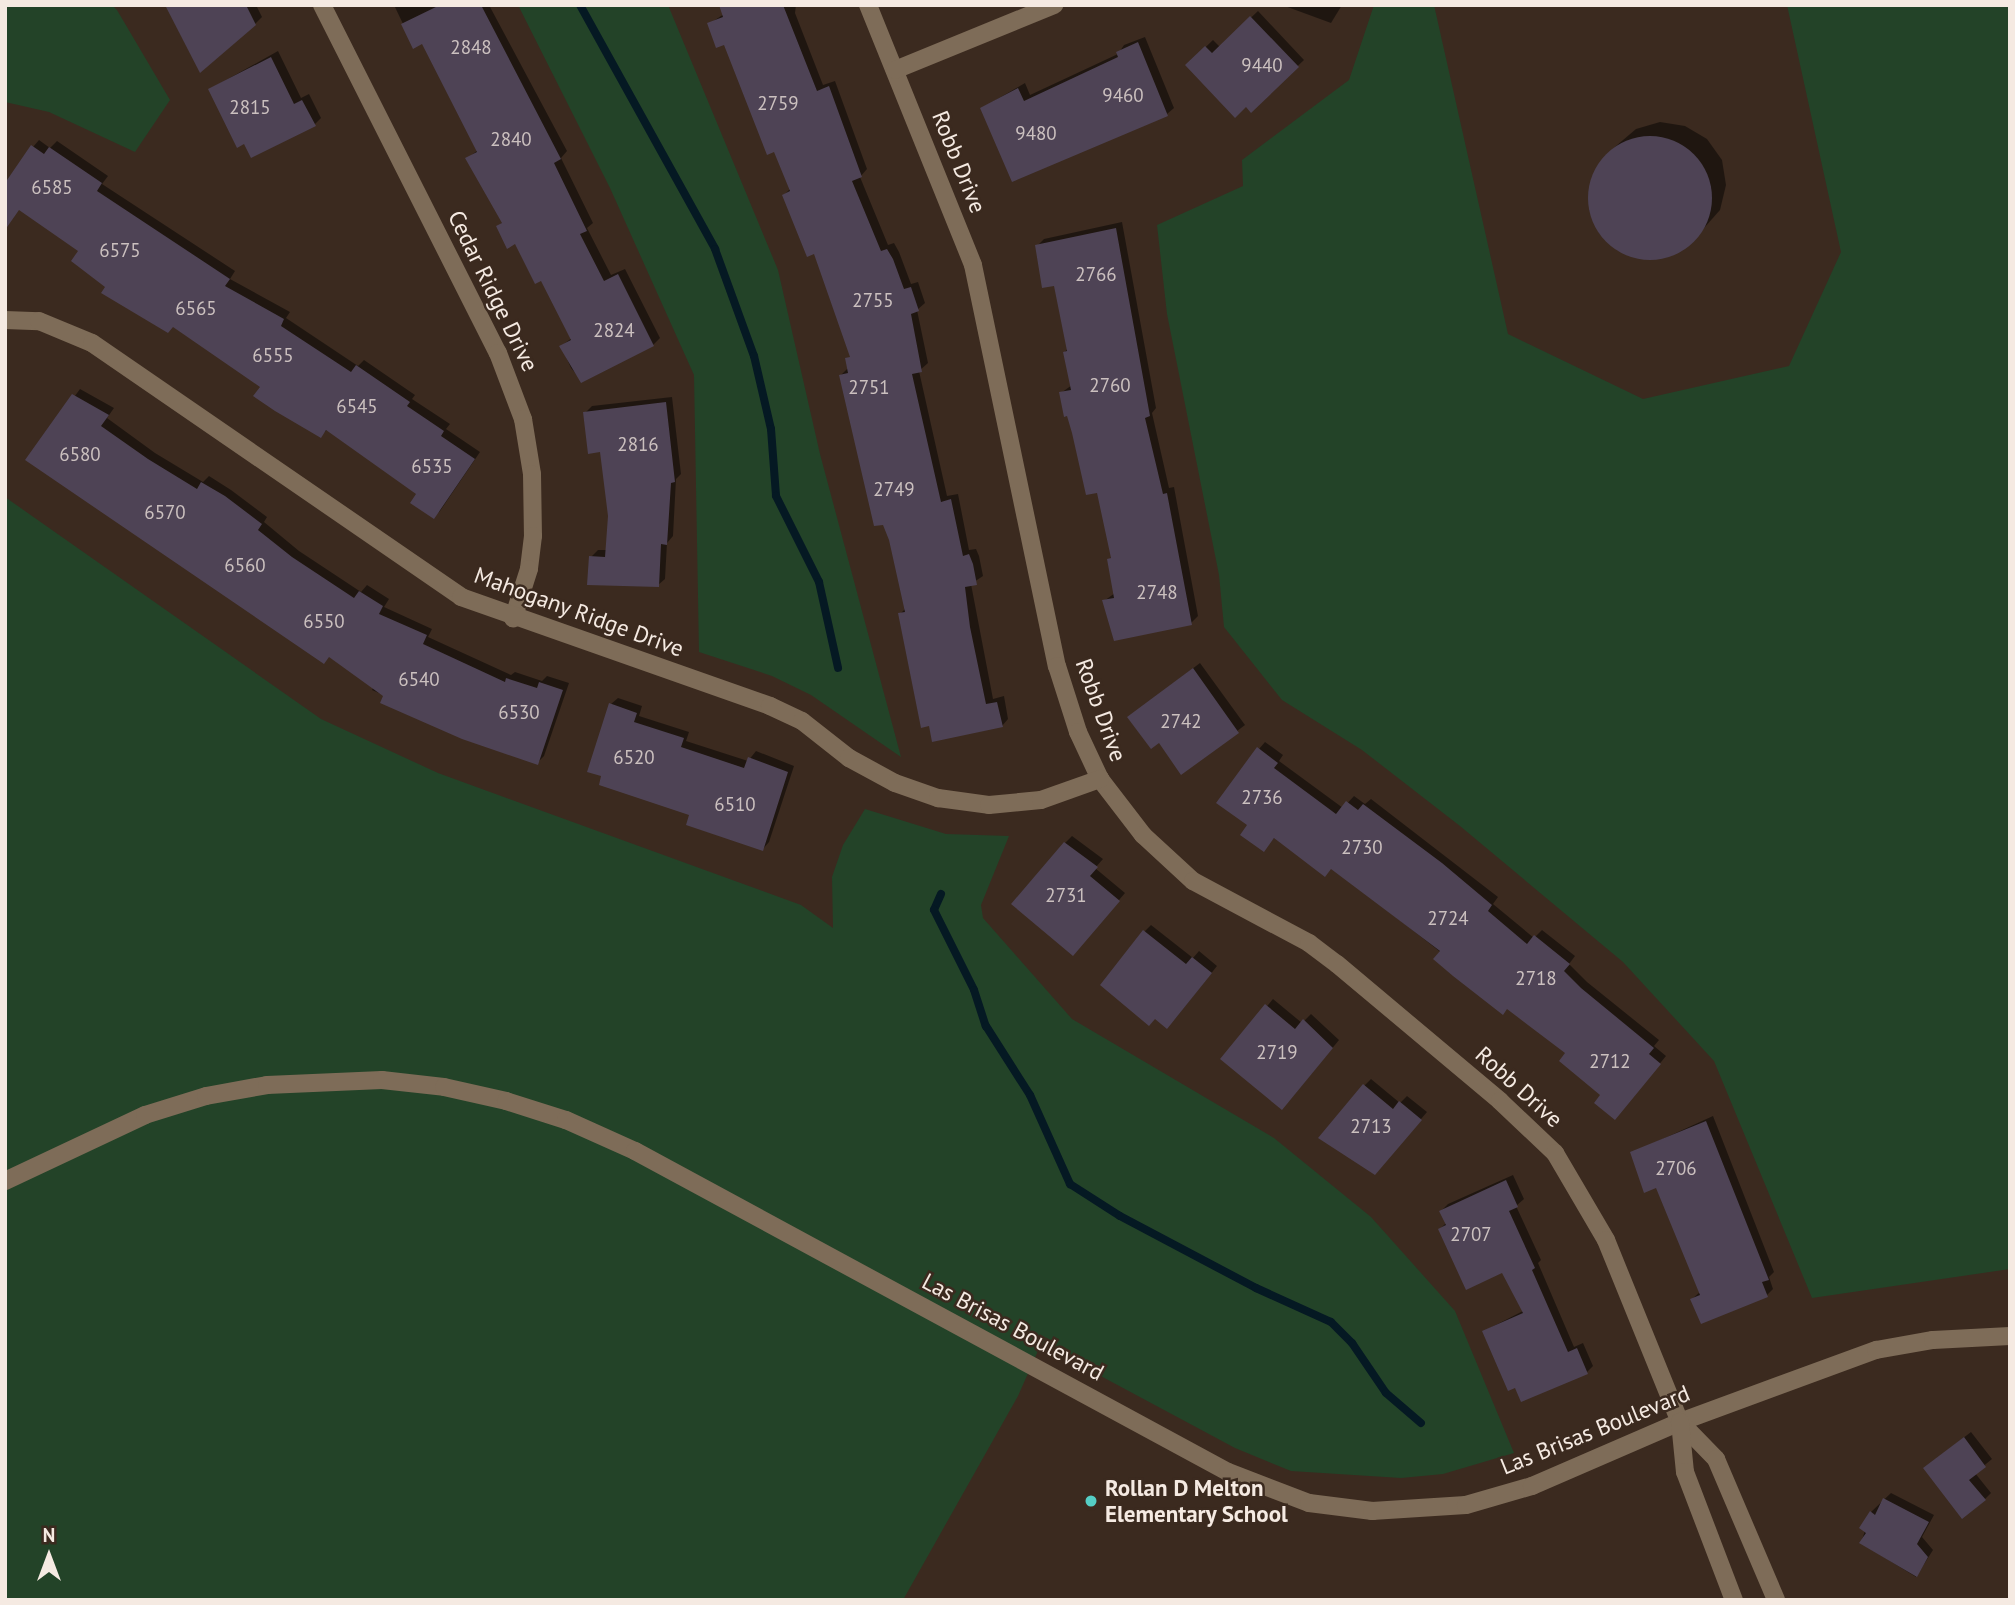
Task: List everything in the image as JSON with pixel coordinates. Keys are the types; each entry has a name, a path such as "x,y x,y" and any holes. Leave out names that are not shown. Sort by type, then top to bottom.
{"street":[{"name":"Cedar Ridge Drive","path":"322,5 498,353 523,419 532,474 533,536 529,569 513,619"},
{"name":"Robb Drive","path":"868,5 973,265 1057,666 1078,732 1100,779 1143,835 1193,881 1327,957 1500,1101 1555,1153 1606,1240 1680,1422 1685,1472 1734,1600"},
{"path":"895,70 1054,5"},
{"name":"Mahogany Ridge Drive","path":"5,320 38,321 92,343 431,580 513,619 771,706 802,721 871,771 938,798 1016,804 1041,800 1100,779"},
{"name":"Las Brisas Boulevard","path":"5,1181 97,1134 206,1096 330,1080 444,1087 566,1120 635,1151 1228,1472 1309,1503 1372,1511 1466,1505 1532,1486 1680,1422 1875,1350 1933,1340 2010,1336"},
{"name":"Robb Drive","path":"1680,1422 1716,1459 1776,1600"}],"green space":[{"path":"5,5 112,5 117,10 170,100 135,152 49,112 5,102"},
{"path":"518,5 668,5 778,270 820,454 901,757 811,695 772,676 699,652 694,375 610,188"},
{"path":"1374,5 1434,5 1508,334 1643,399 1789,366 1841,252 1787,5 2010,5 2010,1269 1812,1298 1714,1061 1623,962 1460,826 1362,750 1282,700 1224,627 1219,575 1167,314 1157,225 1243,186 1242,160 1349,80"},
{"path":"5,497 321,719 438,773 801,905 833,928 832,877 843,845 865,809 946,834 1009,836 981,905 983,918 1072,1019 1274,1138 1371,1217 1455,1311 1514,1453 1443,1474 1401,1478 1291,1471 1235,1448 1041,1344 1018,1396 903,1600 5,1600"}],"building":[{"path":"165,5 246,5 256,25 200,73"},
{"path":"440,5 481,5 561,159 554,163 587,231 580,234 604,281 618,274 654,346 581,383 559,346 571,340 541,281 535,284 515,244 507,249 496,226 502,223 465,158 477,152 422,44 413,49 401,24"},
{"path":"719,5 783,5 817,91 829,86 862,177 852,181 881,251 887,249 904,289 911,287 919,311 911,314 922,372 912,374 941,502 951,499 963,556 969,554 973,564 977,585 965,587 970,627 986,704 997,702 1003,727 932,742 929,726 921,728 898,613 905,612 889,540 883,525 874,526 839,375 848,373 845,358 850,357 814,254 807,257 782,195 790,191 774,152 767,155 724,45 716,48 707,23 723,17"},
{"path":"1250,16 1299,67 1251,113 1246,107 1235,118 1185,65 1205,46 1212,53"},
{"path":"1138,42 1168,116 1012,182 980,108 1018,88 1024,101 1118,57 1116,52"},
{"path":"271,57 294,104 302,100 316,126 251,158 244,144 237,148 208,89"},
{"path":"1650,136 1674,141 1694,154 1707,174 1712,198 1707,222 1694,242 1674,255 1650,260 1626,255 1606,242 1593,222 1588,198 1593,174 1606,154 1626,141"},
{"path":"31,145 44,154 49,147 102,183 97,191 230,279 225,286 284,319 281,326 351,372 356,365 410,402 407,406 444,431 441,436 475,459 434,519 410,503 416,494 326,430 321,438 275,411 253,396 260,387 173,327 168,333 101,293 105,287 71,261 78,251 19,210 5,230 5,183"},
{"path":"1116,228 1150,416 1145,418 1163,494 1167,493 1192,625 1114,641 1102,600 1114,598 1107,559 1111,558 1097,493 1086,495 1072,433 1067,416 1064,417 1059,392 1071,390 1063,352 1067,351 1054,286 1042,288 1035,245"},
{"path":"72,394 109,415 101,426 148,459 197,489 201,482 225,496 262,524 258,530 292,557 354,598 359,591 383,606 379,614 427,635 423,644 505,682 506,678 537,688 539,682 563,690 538,765 462,739 380,703 383,696 329,657 324,664 25,460"},
{"path":"666,402 675,482 671,483 667,545 661,544 659,587 587,585 589,556 605,557 608,516 600,452 588,454 583,412"},
{"path":"1193,668 1239,733 1181,775 1159,743 1151,749 1127,717"},
{"path":"609,703 637,713 634,722 684,738 681,747 744,768 748,757 788,772 763,851 686,825 689,815 599,785 601,776 587,772"},
{"path":"1257,747 1278,763 1274,768 1336,814 1346,801 1358,810 1363,804 1442,863 1492,905 1488,911 1527,944 1534,935 1570,964 1564,971 1581,988 1654,1048 1649,1054 1661,1064 1615,1120 1594,1103 1600,1095 1559,1061 1565,1053 1507,1009 1503,1015 1453,976 1433,959 1440,951 1331,869 1325,877 1274,838 1264,852 1240,835 1247,825 1216,803"},
{"path":"1064,842 1098,867 1090,876 1120,901 1073,956 1011,904"},
{"path":"1143,930 1186,964 1192,957 1212,973 1167,1029 1155,1019 1149,1026 1100,985"},
{"path":"1265,1004 1295,1029 1303,1019 1333,1048 1282,1110 1220,1059"},
{"path":"1363,1084 1393,1109 1399,1101 1422,1120 1375,1175 1318,1138"},
{"path":"1706,1121 1769,1280 1762,1282 1768,1297 1701,1324 1690,1299 1700,1295 1656,1188 1644,1193 1630,1152"},
{"path":"1506,1180 1518,1207 1509,1211 1535,1268 1532,1270 1568,1352 1577,1348 1588,1374 1521,1402 1515,1388 1508,1391 1482,1331 1523,1313 1502,1273 1466,1290 1438,1229 1446,1225 1439,1211"},
{"path":"1964,1437 1986,1467 1969,1480 1986,1500 1962,1519 1923,1468"},
{"path":"1883,1498 1929,1522 1917,1544 1928,1557 1917,1577 1859,1543 1866,1533 1859,1528 1870,1511 1875,1515"}],"waterway":[{"path":"580,5 715,249 754,356 771,429 776,496 819,582 838,668"},
{"path":"941,894 934,910 974,990 986,1026 1030,1095 1070,1184 1120,1216 1256,1288 1331,1322 1352,1343 1386,1393 1421,1423"}],"place":[{"name":"Rollan D Melton Elementary School","path":"1091,1501"}]}
